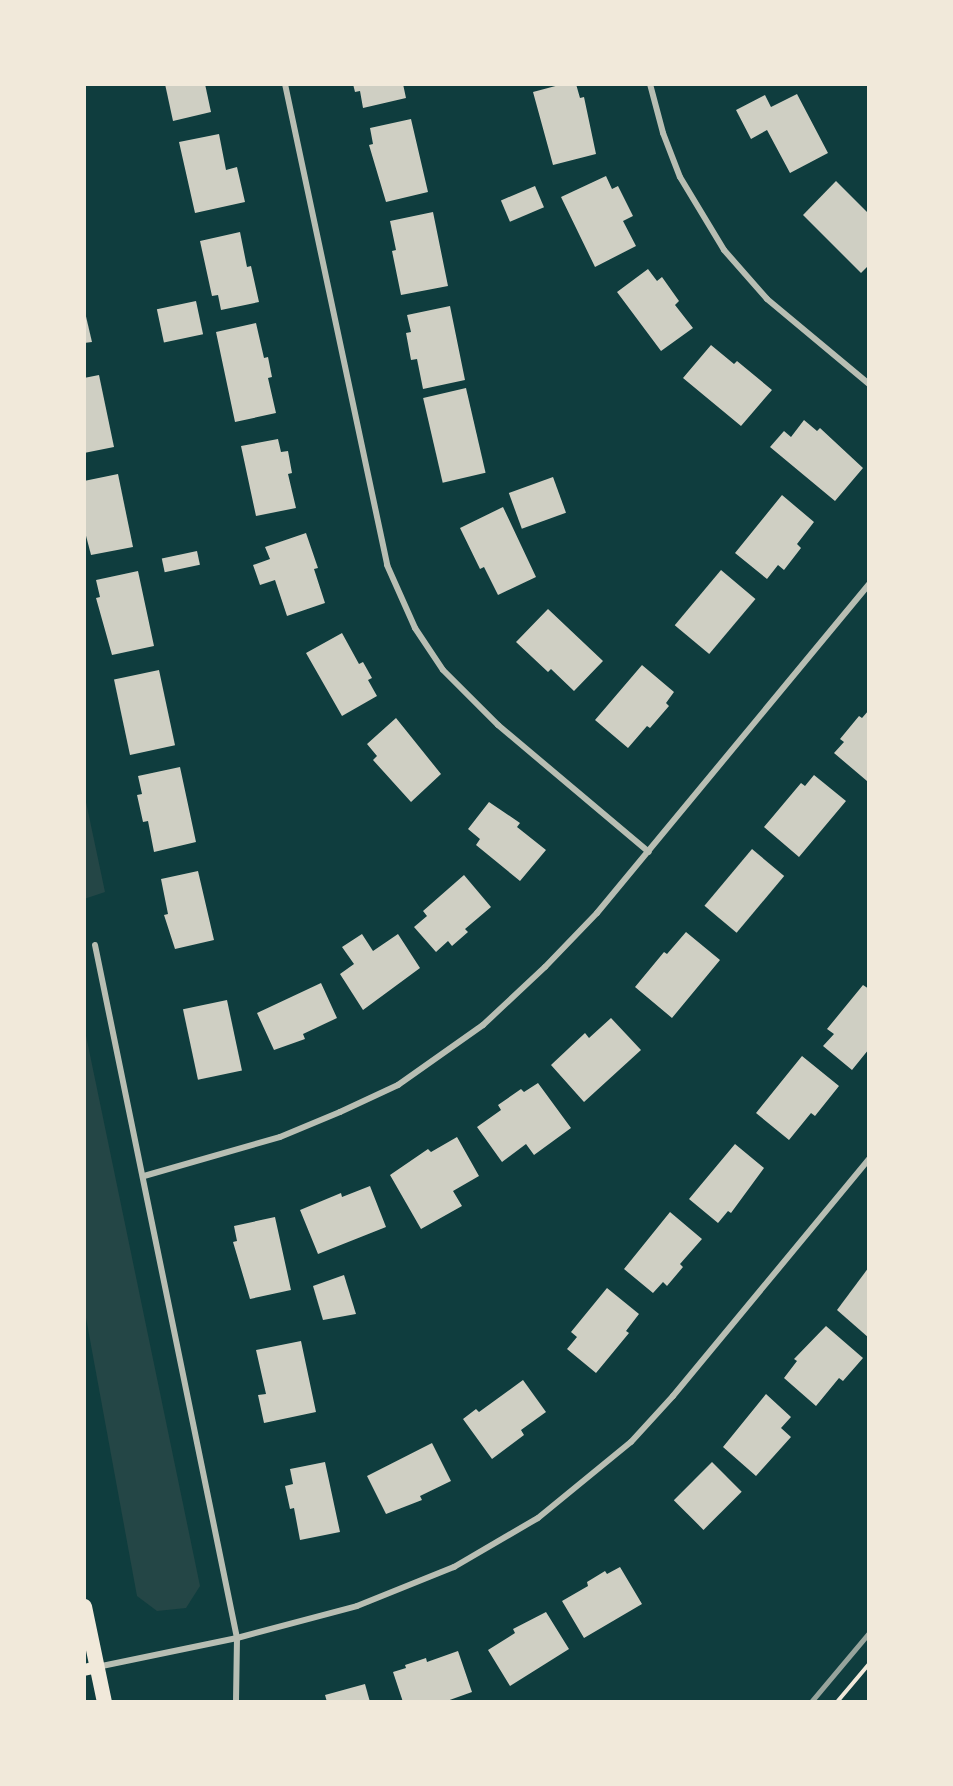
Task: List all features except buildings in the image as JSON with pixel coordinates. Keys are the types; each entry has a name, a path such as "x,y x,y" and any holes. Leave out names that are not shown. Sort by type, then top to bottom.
{"main road":[{"path":"84,1606 90,1669 104,1702"}],"street":[{"path":"285,84 387,565 415,628 442,670 498,725 649,852"},
{"path":"650,84 663,133 681,177 724,250 767,299 869,384"},
{"path":"144,1176 280,1137 398,1085 483,1025 545,968 597,913 869,584"},
{"path":"95,945 237,1638 236,1702"},
{"path":"90,1669 237,1638 379,1598 454,1567 538,1518 631,1442 673,1396 869,1159"}],"path":[{"path":"837,1702 869,1664"}],"shaded area":[{"path":"86,802 105,892 84,899 84,803"},
{"path":"84,1026 200,1586 186,1608 157,1611 137,1596 84,1307"}],"railway":[{"path":"811,1702 869,1633"}]}
